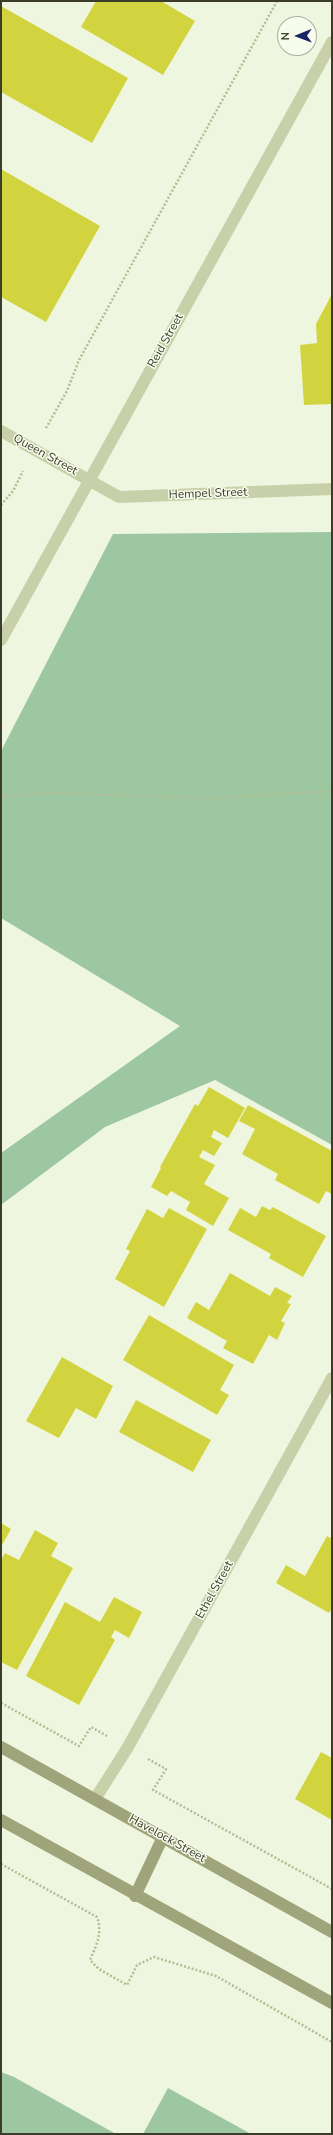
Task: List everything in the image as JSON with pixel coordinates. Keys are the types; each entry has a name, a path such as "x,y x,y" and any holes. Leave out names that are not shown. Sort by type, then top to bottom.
{"street":[{"name":"Reid Street","path":"1,640 332,42"},
{"name":"Queen Street","path":"1,431 89,479"},
{"name":"Hempel Street","path":"89,479 119,496 332,490"},
{"name":"Ethel Street","path":"95,1799 128,1747 332,1378"},
{"name":"Havelock Street","path":"1,1748 332,1932"},
{"path":"1,1820 135,1896 332,2003"},
{"path":"135,1896 163,1837"}],"path":[{"path":"1,505 13,490 33,449 67,391 79,360 277,1"},
{"path":"1,797 38,793 89,793 130,796 212,798 332,791"},
{"path":"1,1703 79,1746 91,1727 128,1747 166,1769 153,1790 332,1889"},
{"path":"1,1864 97,1917 100,1926 99,1937 90,1960 99,1969 127,1985 136,1965 154,1957 216,1976 332,2042"}],"green space":[{"path":"332,532 332,1145 215,1080 105,1127 1,1205 1,1153 180,1026 1,918 1,751 113,534"},
{"path":"1,2072 14,2077 116,2134 1,2134"},
{"path":"168,2088 251,2134 143,2134"}],"building":[{"path":"96,1 161,1 195,21 163,75 81,27"},
{"path":"1,6 128,78 92,143 1,92"},
{"path":"1,169 100,226 46,322 1,297"},
{"path":"332,294 332,404 304,405 300,345 317,343 316,324"},
{"path":"209,1087 245,1108 228,1138 214,1130 211,1137 222,1143 214,1156 203,1150 199,1157 215,1165 204,1184 229,1198 213,1226 186,1210 190,1202 171,1191 167,1196 151,1187 161,1168 160,1167 195,1104 198,1106"},
{"path":"248,1105 332,1151 332,1194 326,1191 319,1204 275,1180 278,1174 242,1154 255,1129 239,1121"},
{"path":"262,1206 270,1210 273,1207 326,1236 303,1277 269,1258 271,1254 228,1230 240,1208 256,1217"},
{"path":"169,1208 207,1229 164,1307 115,1279 130,1251 126,1249 147,1209 163,1218"},
{"path":"230,1273 270,1296 275,1287 292,1296 287,1303 291,1304 281,1321 285,1323 277,1340 269,1335 253,1364 223,1348 227,1341 187,1318 196,1302 209,1310"},
{"path":"149,1315 234,1365 220,1390 229,1395 217,1415 123,1360"},
{"path":"62,1357 113,1386 96,1419 76,1408 59,1438 26,1421"},
{"path":"136,1400 211,1440 193,1472 119,1432"},
{"path":"1,1523 11,1529 1,1547"},
{"path":"35,1530 58,1543 51,1556 73,1568 17,1670 1,1662 1,1560 5,1553 19,1560"},
{"path":"327,1536 332,1539 332,1608 329,1613 276,1583 286,1565 305,1576"},
{"path":"114,1597 142,1612 129,1638 115,1630 111,1637 115,1640 79,1705 26,1676 65,1602 100,1622"},
{"path":"321,1752 332,1758 332,1820 295,1799"}]}
